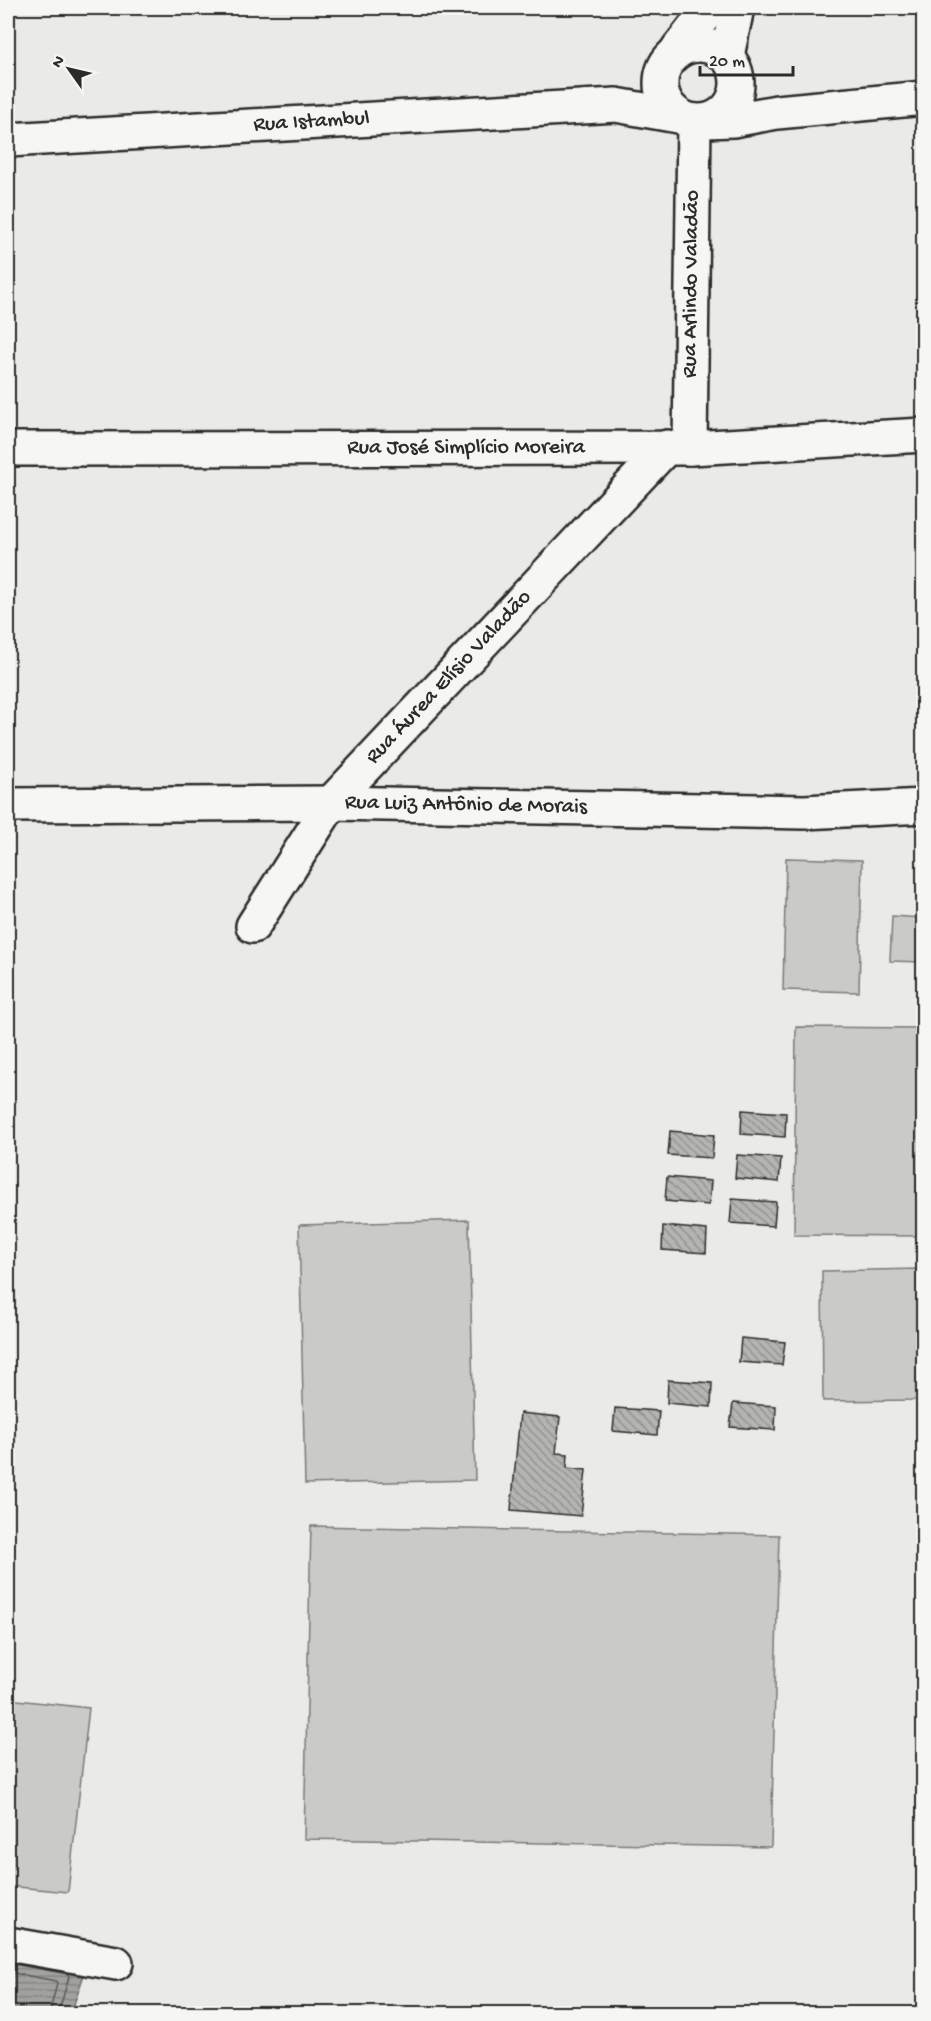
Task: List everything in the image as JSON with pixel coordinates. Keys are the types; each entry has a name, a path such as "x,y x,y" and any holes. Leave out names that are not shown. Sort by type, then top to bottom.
{"street":[{"path":"710,8 670,59 659,82 661,95 668,107 691,119 715,118 727,109 735,97 737,82 731,62 737,8"},
{"path":"616,105 670,59 695,43 713,46 750,81 777,112"},
{"name":"Rua Istambul","path":"8,140 616,105 691,119 733,120 777,112 924,98"},
{"name":"Rua Arlindo Valadão","path":"679,448 691,119"},
{"name":"Rua José Simplício Moreira","path":"8,449 679,448 924,435"},
{"name":"Rua Áurea Elísio Valadão","path":"253,926 331,803 679,448"},
{"name":"Rua Luiz Antônio de Morais","path":"8,805 331,803 804,812 924,806"},
{"path":"8,1944 116,1963"}],"shaded area":[{"path":"786,858 862,860 859,992 783,990"},
{"path":"892,916 923,918 923,962 890,961"},
{"path":"796,1027 923,1028 923,1236 794,1235"},
{"path":"469,1220 475,1480 305,1484 299,1225"},
{"path":"920,1269 920,1332 924,1332 923,1357 920,1340 921,1400 823,1401 822,1271"},
{"path":"311,1526 779,1535 771,1847 304,1839"},
{"path":"8,1699 89,1708 68,1892 8,1886"}],"water":[{"path":"8,1949 88,1963 71,2013 8,2013"}],"building":[{"path":"742,1110 786,1113 785,1137 741,1134"},
{"path":"670,1131 714,1135 712,1158 668,1155"},
{"path":"737,1155 781,1158 779,1182 735,1178"},
{"path":"667,1177 711,1181 709,1205 665,1201"},
{"path":"732,1199 776,1202 774,1226 730,1223"},
{"path":"663,1226 707,1230 706,1253 662,1250"},
{"path":"741,1338 785,1342 782,1365 739,1362"},
{"path":"668,1380 712,1383 711,1407 667,1403"},
{"path":"733,1403 776,1406 775,1430 730,1427"},
{"path":"615,1408 659,1411 657,1435 613,1431"},
{"path":"520,1413 560,1417 556,1453 568,1454 567,1468 586,1470 581,1516 511,1510"}]}
